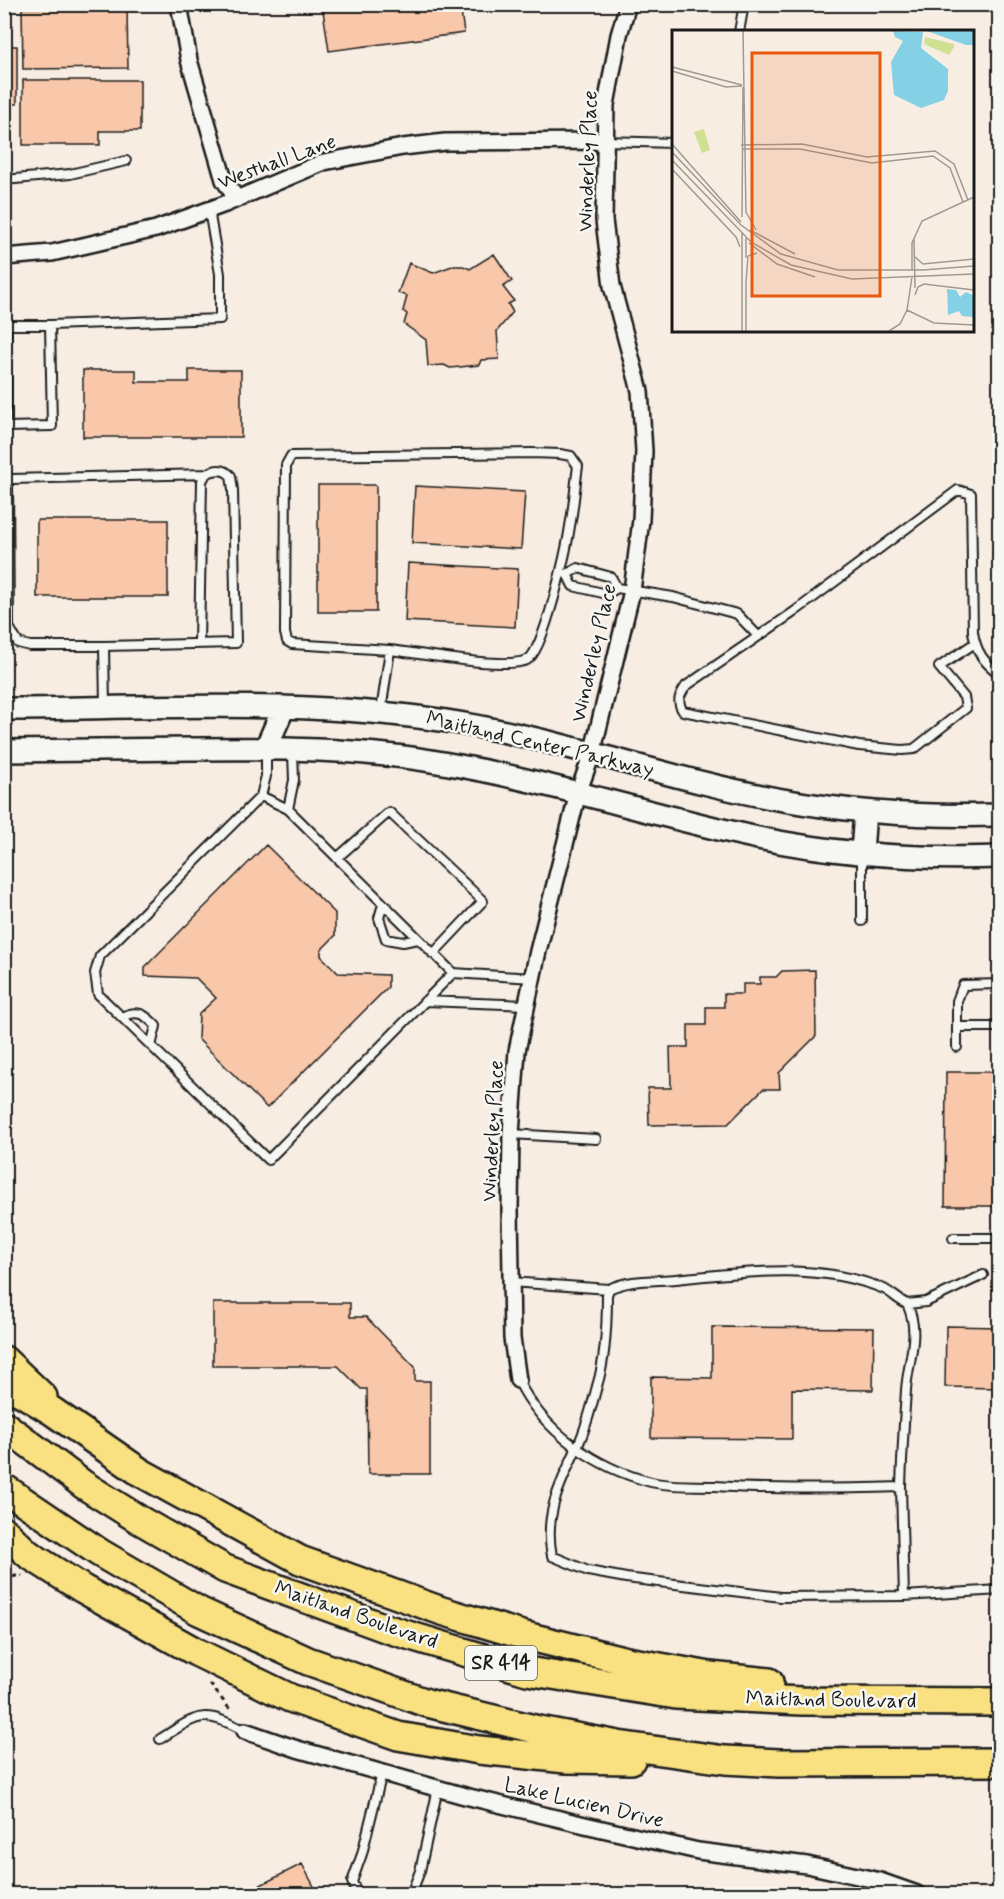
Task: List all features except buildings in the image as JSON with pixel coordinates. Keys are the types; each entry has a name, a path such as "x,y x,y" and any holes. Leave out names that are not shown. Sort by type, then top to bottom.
{"highway":[{"path":"4,1359 64,1419"},
{"path":"4,1388 19,1391 140,1472 300,1560 441,1611 522,1635 627,1660 710,1676 952,1702"},
{"name":"Maitland Boulevard","path":"4,1425 84,1485 225,1569 388,1629 528,1671 676,1695 802,1701 999,1702"},
{"name":"SR 414","path":"4,1488 100,1553 199,1611 308,1661 427,1702 539,1730 618,1745 725,1760 779,1763 999,1762"},
{"path":"4,1531 28,1554 83,1589 196,1652 279,1693 398,1736 479,1750 566,1759 725,1760"},
{"path":"4,1559 42,1563"}],"street":[{"path":"178,4 189,60 224,180 236,198"},
{"name":"Winderley Place","path":"518,1380 512,1338 510,1282 511,1134 517,1051 578,793 592,754 624,590 641,520 644,451 640,391 612,286 605,231 606,105 619,35 628,4"},
{"name":"Westhall Lane","path":"4,257 52,253 156,229 209,210 324,162 403,147 445,142 605,141"},
{"path":"266,748 284,707"},
{"path":"284,707 293,748"},
{"name":"Maitland Center Parkway","path":"4,709 284,707 381,712 480,727 782,800 865,812 935,816 999,815"},
{"name":"Maitland Center Parkway","path":"4,751 293,748 411,757 487,771 759,838 862,852 936,857 999,856"},
{"path":"862,852 865,812"},
{"name":"Lake Lucien Drive","path":"245,1731 297,1749 438,1788 698,1851 807,1865 880,1881 917,1894"}],"lane":[{"path":"739,30 744,4"},
{"path":"605,141 672,143"},
{"path":"4,180 70,174 126,161"},
{"path":"50,325 52,426 6,427 6,325 220,319 220,274 209,210"},
{"path":"532,453 571,456 578,466 563,574 544,631 529,660 506,664 390,650 292,644 287,640 285,633 286,465 291,456 532,453"},
{"path":"218,470 227,472 231,476 236,643 104,646 30,646 18,643 9,627 8,482 12,479 206,474 218,470"},
{"path":"200,644 201,494 206,474"},
{"path":"975,643 939,667 964,697 966,708 914,749 859,746 683,711 679,705 680,695 686,686 794,612 958,490 971,494 976,649 987,665 999,674"},
{"path":"563,574 578,568 611,577 624,590"},
{"path":"563,574 573,586 607,594 624,590 673,597 737,614 758,636"},
{"path":"104,646 105,708"},
{"path":"381,712 390,650"},
{"path":"266,748 266,776 261,796 100,956 95,973 98,993 268,1160 453,973"},
{"path":"288,809 294,780 293,748"},
{"path":"261,796 288,809 453,973 533,978"},
{"path":"337,858 389,812 483,901 433,954"},
{"path":"862,852 862,921"},
{"path":"383,904 379,918 386,939 403,942 418,939"},
{"path":"957,1047 957,1000 963,985 999,984"},
{"path":"425,1001 528,1005"},
{"path":"122,1017 131,1012 145,1014 156,1026 151,1046"},
{"path":"957,1027 999,1027"},
{"path":"511,1134 596,1139"},
{"path":"953,1238 999,1238"},
{"path":"510,1282 609,1289 618,1284 636,1281 741,1272 785,1271 821,1273 863,1281 887,1290 907,1304 914,1323 914,1342 906,1386 901,1487 904,1596"},
{"path":"907,1304 926,1302 983,1275"},
{"path":"609,1289 604,1353 598,1383 576,1448 552,1507 548,1537 552,1556 588,1571 660,1583 782,1597 904,1596 999,1590"},
{"path":"518,1380 528,1400 576,1448 614,1470 653,1482 754,1489 901,1487"},
{"path":"160,1739 186,1722 210,1716 245,1731"},
{"path":"358,1894 352,1882 362,1854 382,1773"},
{"path":"411,1894 420,1871 438,1788"}]}
